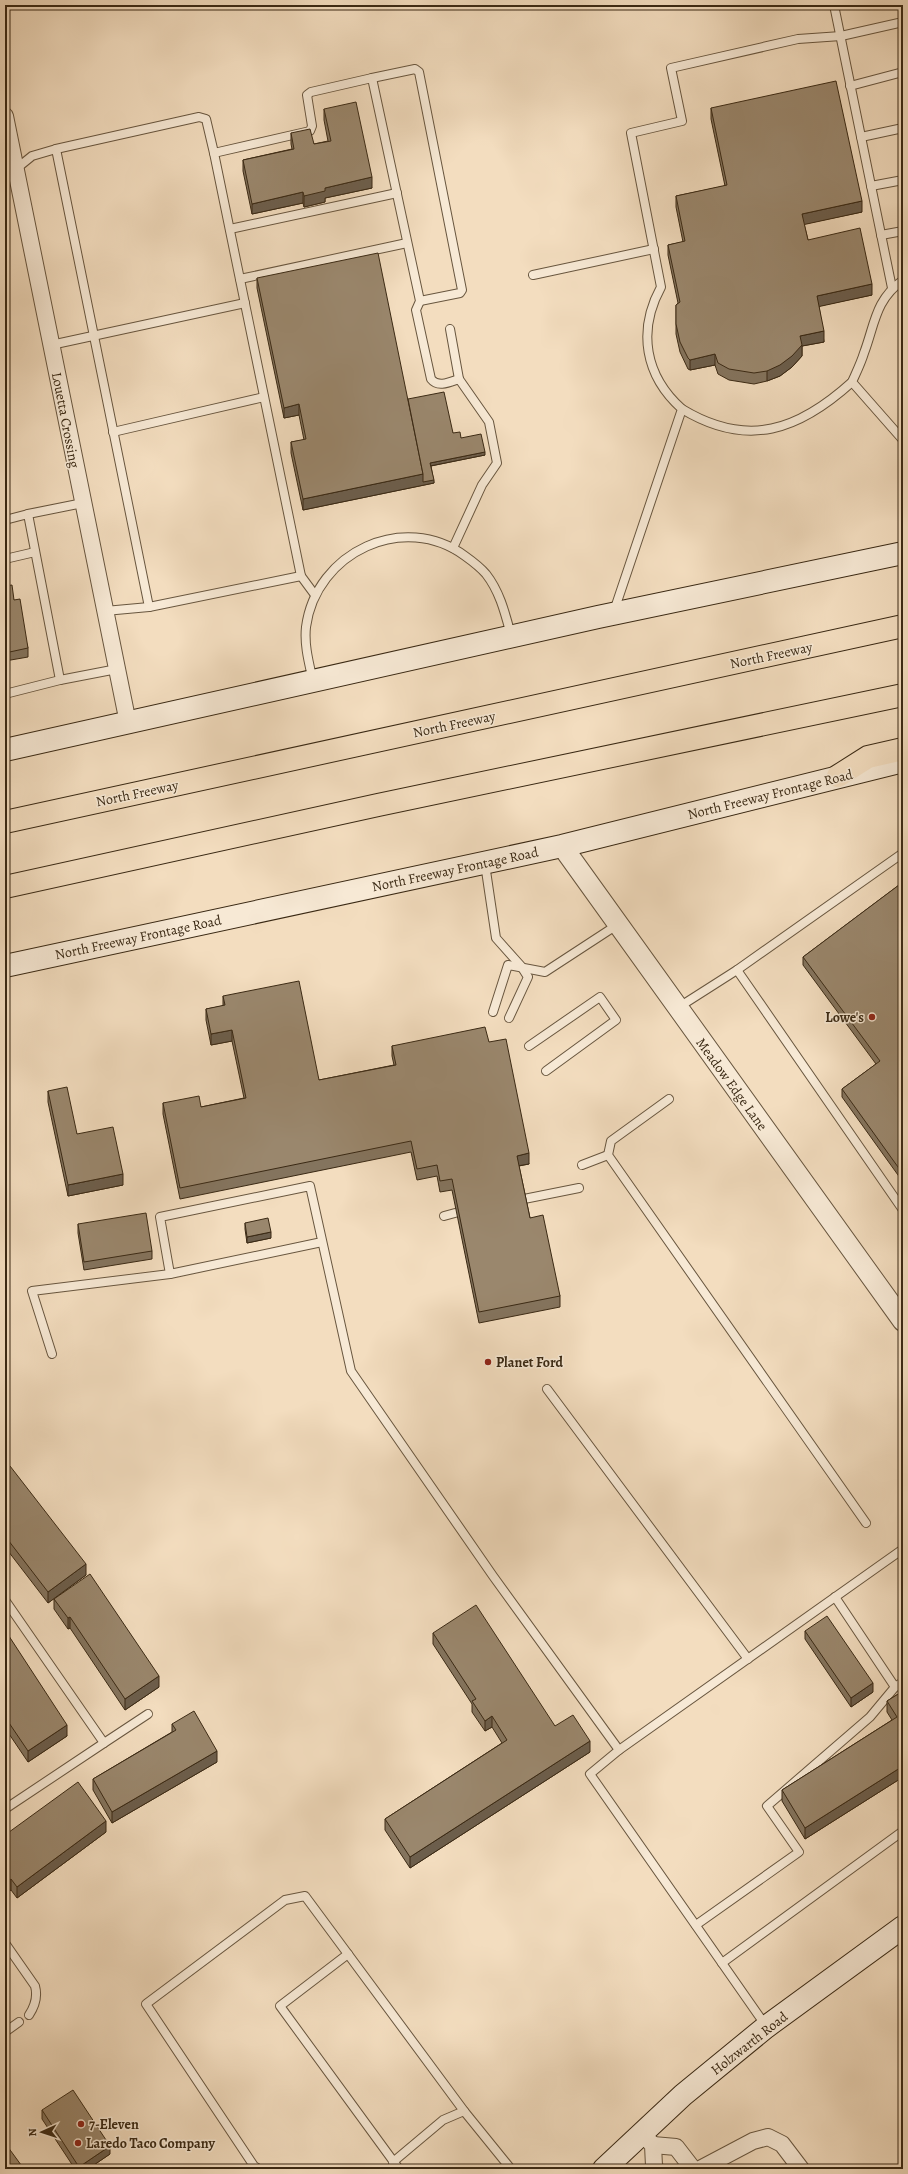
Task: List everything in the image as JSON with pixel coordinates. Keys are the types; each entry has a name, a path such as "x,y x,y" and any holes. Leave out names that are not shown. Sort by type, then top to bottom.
{"highway":[{"name":"North Freeway","path":"5,822 903,626"},
{"path":"5,887 378,805 903,695"},
{"path":"838,776 868,757 903,749"}],"main road":[{"path":"6,746 128,724 511,636 903,553"},
{"name":"North Freeway Frontage Road","path":"5,966 562,846 838,776 903,762"},
{"name":"Holzwarth Road","path":"604,2169 648,2139 683,2095 766,2027 903,1927"}],"street":[{"name":"Louetta Crossing","path":"5,116 10,170 51,345 128,724"},
{"name":"Meadow Edge Lane","path":"562,846 617,925 903,1321"},
{"path":"700,2169 753,2141 768,2137 782,2144 800,2169"},
{"path":"656,2169 648,2139 676,2147 693,2169"}],"lane":[{"path":"834,5 892,288"},
{"path":"903,22 841,36 798,39 671,68 682,121 631,133 661,287 653,303 647,326 647,348 655,374 667,396 682,409 700,420 727,429 751,432 771,429 796,422 831,401 852,382 865,352 874,317 892,288 903,280"},
{"path":"214,153 310,131 312,126 307,96 311,92 415,69 418,72 462,290 460,293 420,302"},
{"path":"850,86 903,72"},
{"path":"372,78 420,302 416,310 431,379 434,383 439,384 460,380"},
{"path":"10,170 32,156 56,149 199,117 206,119 301,576 315,595"},
{"path":"861,137 903,128"},
{"path":"56,149 149,607"},
{"path":"871,186 903,180"},
{"path":"230,230 397,193"},
{"path":"881,235 903,231"},
{"path":"240,279 408,243"},
{"path":"533,275 654,249"},
{"path":"51,345 245,303"},
{"path":"450,329 460,380 489,422 498,463 482,485 453,548"},
{"path":"852,382 903,440"},
{"path":"113,432 264,397"},
{"path":"613,614 682,409"},
{"path":"5,520 83,503"},
{"path":"28,514 60,680"},
{"path":"313,682 306,644 306,627 315,595 323,580 334,569 363,547 386,540 408,537 425,538 453,548 485,573 496,589 503,606 511,636"},
{"path":"5,559 35,552"},
{"path":"105,611 149,607 301,576"},
{"path":"5,694 60,680 117,669"},
{"path":"678,1008 737,970 903,853"},
{"path":"485,863 496,938 521,966 528,977 509,1018"},
{"path":"493,1012 508,965 521,966 545,972 617,925"},
{"path":"737,970 903,1210"},
{"path":"529,1046 600,997 616,1020 546,1071"},
{"path":"669,1100 611,1141 608,1155 866,1523"},
{"path":"582,1165 608,1155"},
{"path":"170,1274 160,1217 310,1186 351,1371 493,1576 619,1750"},
{"path":"524,1198 579,1188"},
{"path":"444,1216 455,1213"},
{"path":"52,1354 32,1291 170,1274 322,1242"},
{"path":"547,1389 748,1659"},
{"path":"766,2027 590,1774 619,1750 903,1549"},
{"path":"835,1597 895,1687"},
{"path":"5,1600 104,1743"},
{"path":"696,1925 800,1852 768,1806 870,1717 895,1687 903,1682"},
{"path":"5,1809 148,1714"},
{"path":"722,1963 903,1831"},
{"path":"259,2169 254,2166 146,2004 285,1900 305,1896 464,2111 510,2169"},
{"path":"5,1943 35,1986 37,1994 33,2009 29,2015"},
{"path":"348,1954 280,2006 399,2169"},
{"path":"5,2032 19,2022"},
{"path":"393,2162 443,2120 464,2111"}],"building":[{"path":"836,81 862,201 802,214 808,240 860,228 872,284 817,296 824,331 800,336 802,345 792,356 780,365 767,371 754,373 729,369 718,363 715,354 690,360 680,342 676,324 676,305 680,302 668,245 685,241 676,196 727,185 711,108"},
{"path":"356,102 372,177 325,188 325,191 304,196 303,192 252,204 243,160 294,149 291,133 310,129 314,144 331,141 324,109"},
{"path":"378,253 423,474 303,499 291,442 306,439 299,404 284,408 257,278"},
{"path":"444,392 453,433 460,432 461,438 481,434 485,452 430,463 434,480 423,482 423,474 408,399"},
{"path":"12,585 14,600 20,599 28,648 5,653 5,586"},
{"name":"Lowe's","path":"903,882 903,1174 842,1089 880,1061 803,957"},
{"path":"299,981 319,1080 396,1065 392,1046 485,1027 489,1042 506,1039 529,1153 517,1156 530,1218 543,1215 560,1296 479,1312 452,1179 440,1181 437,1165 417,1169 411,1141 180,1188 163,1103 199,1096 201,1107 246,1098 232,1030 211,1034 206,1009 225,1005 223,996"},
{"path":"67,1087 77,1134 113,1127 123,1174 68,1185 48,1091"},
{"path":"146,1213 152,1251 84,1262 78,1224"},
{"path":"268,1218 271,1232 247,1237 245,1223"},
{"path":"10,1466 86,1564 48,1592 5,1536 5,1470"},
{"path":"90,1574 159,1676 125,1699 70,1617 68,1618 54,1599"},
{"path":"476,1605 555,1726 573,1715 590,1741 410,1857 385,1819 507,1740 492,1716 485,1721 472,1701 476,1699 433,1633"},
{"path":"827,1616 873,1683 851,1698 805,1631"},
{"path":"5,1630 67,1725 28,1751 5,1717"},
{"path":"903,1691 903,1766 805,1828 782,1790 897,1717 887,1701"},
{"path":"194,1711 217,1751 112,1812 93,1779 176,1730 172,1724"},
{"path":"5,1747 8,1752 5,1754"},
{"path":"78,1782 106,1821 17,1887 11,1879 5,1883 5,1835"},
{"path":"73,2090 110,2146 79,2167 42,2110"},
{"path":"5,2143 24,2169 5,2169"}],"place":[{"name":"Lowe's","path":"872,1017"},
{"name":"Planet Ford","path":"488,1362"},
{"name":"7-Eleven","path":"81,2124"},
{"name":"Laredo Taco Company","path":"78,2143"}]}
